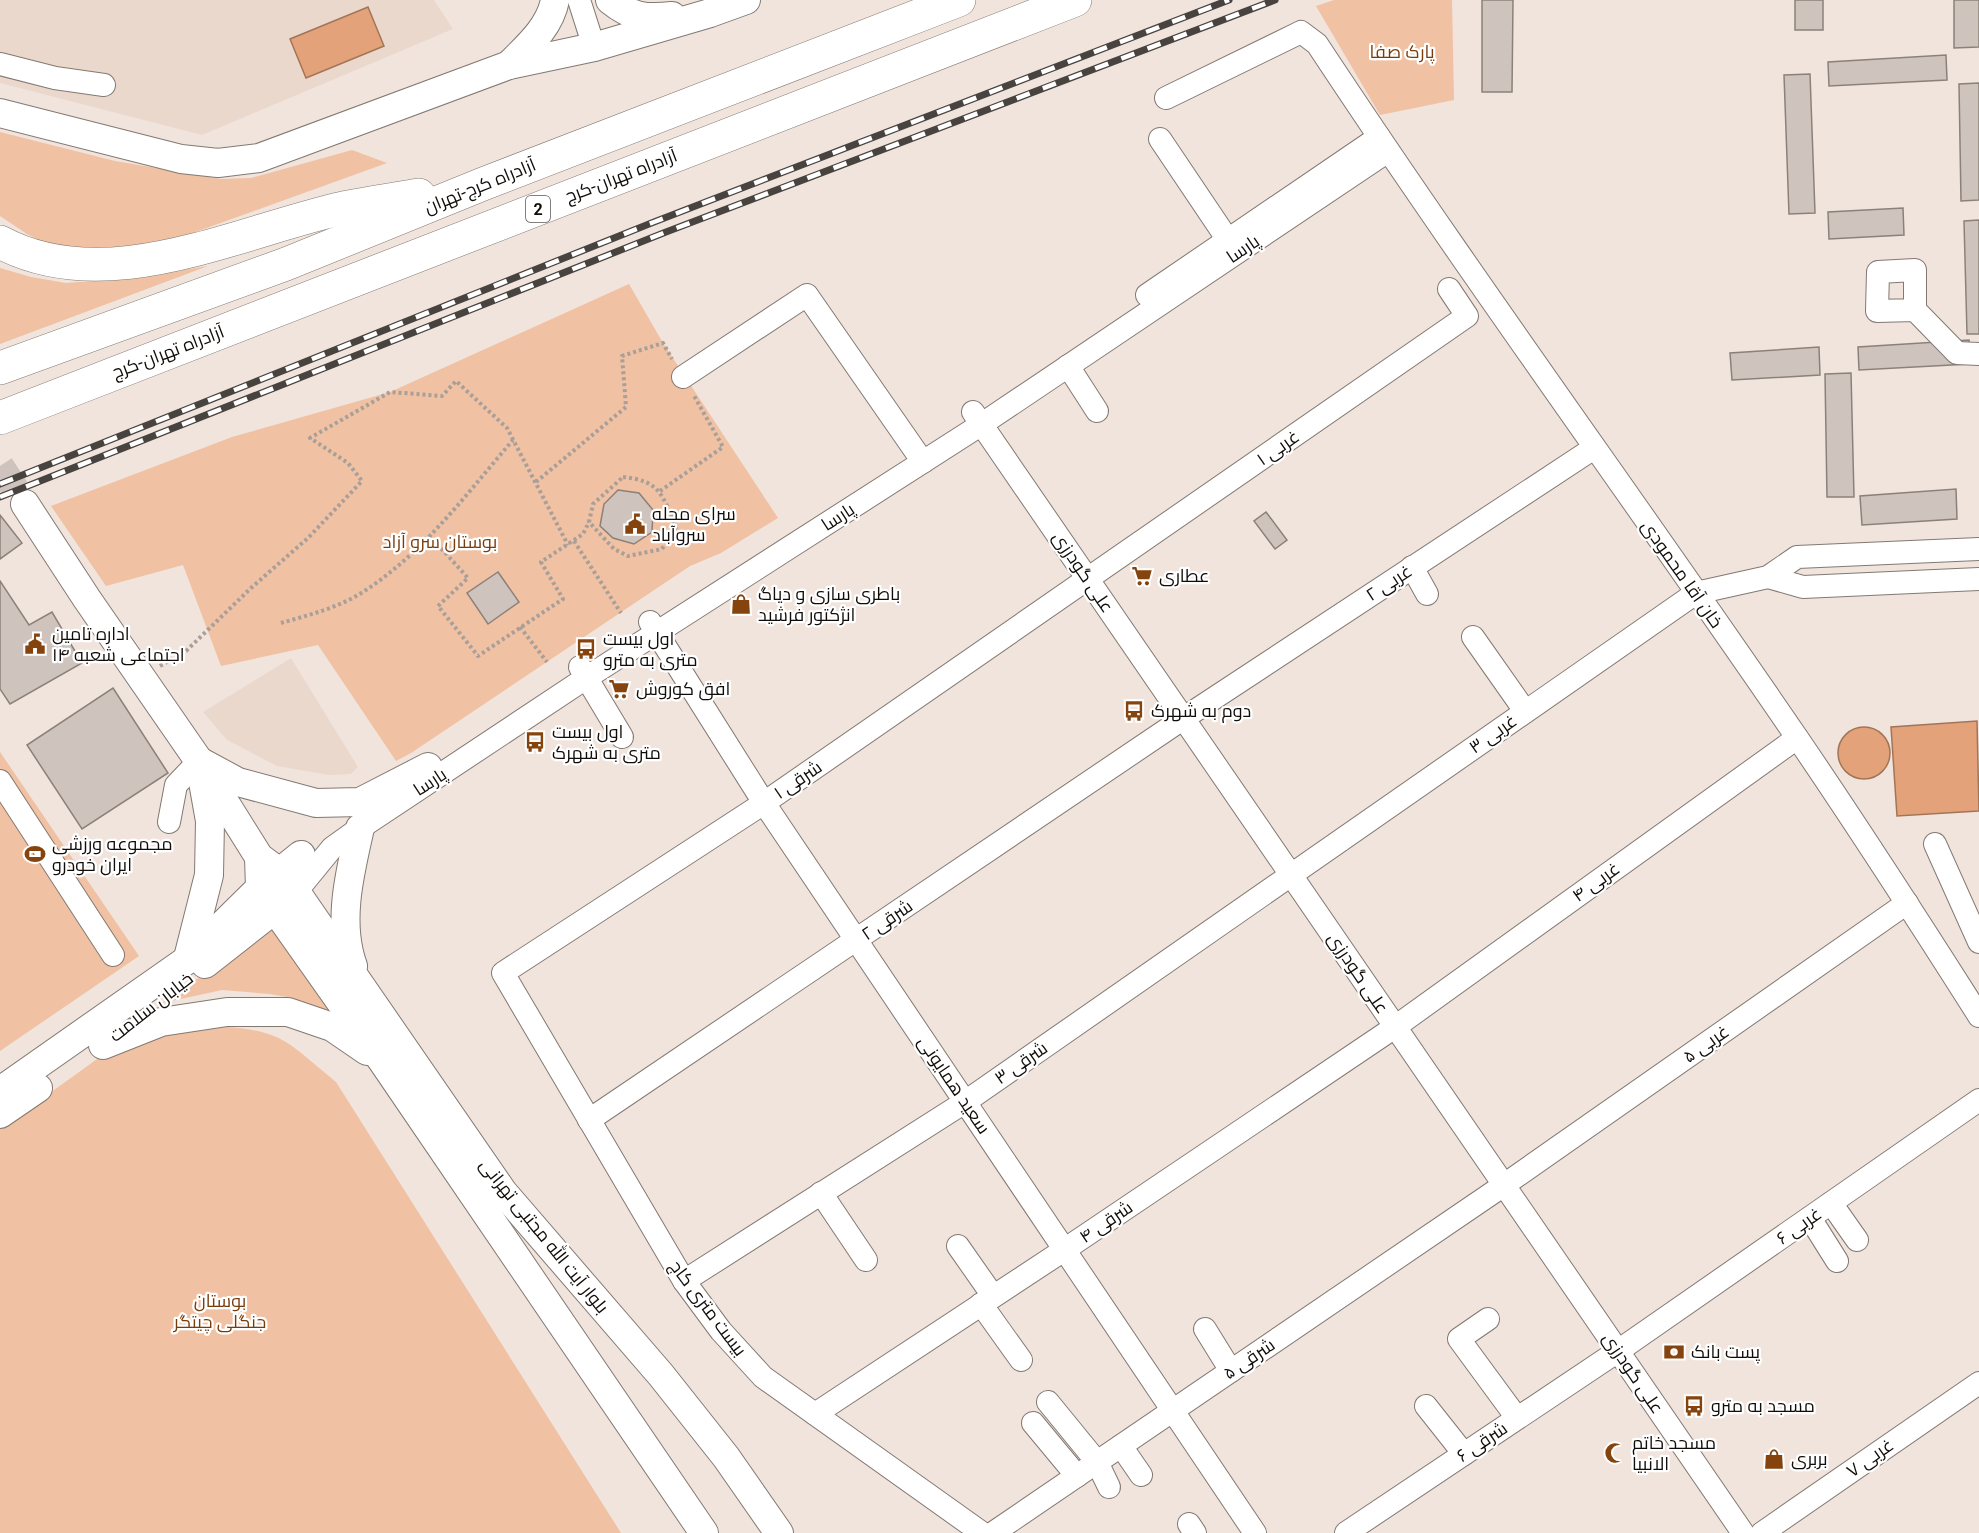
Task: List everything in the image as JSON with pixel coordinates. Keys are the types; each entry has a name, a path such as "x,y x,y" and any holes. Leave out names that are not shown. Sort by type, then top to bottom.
{"highway":[{"name":"آزادراه کرج-تهران","path":"0,368 286,264 483,184 959,0"},
{"name":"آزادراه تهران-کرج","path":"0,418 1075,0"},
{"path":"0,242 42,260 95,264 156,260 342,208 483,184"}],"main road":[{"path":"509,65 539,35 554,8 555,0"},
{"path":"610,0 629,14 653,18 710,13"},
{"path":"0,113 181,159 218,163 259,158 509,65 594,47 746,0"},
{"path":"26,504 87,599 278,879"},
{"path":"199,761 238,782 316,803 360,802 428,767"},
{"path":"187,960 209,874 210,822 199,761"},
{"path":"359,985 348,953 346,923 347,892 360,828"},
{"name":"خیابان سلامت","path":"0,1091 187,960 278,879"},
{"name":"خیابان سلامت","path":"0,1114 103,1045 278,879"},
{"name":"بلوار آیت الله مجتبی تهرانی","path":"278,879 359,985 503,1192 661,1375 726,1457 779,1533"},
{"name":"بلوار آیت الله مجتبی تهرانی","path":"278,879 383,1062 704,1533"},
{"path":"103,1045 161,1022 227,1012 288,1012 332,1027 383,1062"}],"street":[{"path":"579,0 594,47"},
{"name":"خان آقا محمودی","path":"1166,98 1300,32 1317,44 1594,448 1797,738 1979,1016"},
{"path":"0,64 55,78 105,85"},
{"path":"1160,139 1232,247"},
{"name":"پارسا","path":"278,879 428,767 583,672 978,418 1384,144"},
{"name":"پارسا","path":"978,418 1068,366 1232,247"},
{"name":"۱ غربی","path":"1088,580 1467,316 1449,290"},
{"path":"683,377 807,295 919,456"},
{"path":"1915,310 1957,353 1979,354"},
{"path":"1068,366 1097,411"},
{"name":"علی گودرزی","path":"978,418 1743,1533"},
{"name":"۲ غربی","path":"1184,718 1594,448"},
{"path":"1696,593 1768,577 1797,557 1979,549"},
{"path":"1412,567 1427,594"},
{"path":"1768,577 1803,587 1979,579"},
{"name":"۱ شرقی","path":"503,973 764,803 1088,580"},
{"name":"۳ غربی","path":"1291,875 1696,593"},
{"name":"سعید همایونی","path":"653,627 764,803 1255,1533"},
{"path":"1473,637 1525,711"},
{"path":"583,672 622,737"},
{"name":"پارسا","path":"278,879 332,848 583,672"},
{"name":"۲ شرقی","path":"589,1120 1184,718"},
{"name":"۴ غربی","path":"1395,1027 1797,738"},
{"path":"169,822 176,785 199,761"},
{"path":"0,781 113,955"},
{"path":"1935,844 1979,942"},
{"name":"۳ شرقی","path":"684,1281 965,1102 1291,875"},
{"name":"۵ غربی","path":"1504,1185 1907,903"},
{"name":"بیست متری کاج","path":"503,973 684,1281 721,1331 763,1377 982,1533"},
{"name":"۴ شرقی","path":"815,1414 1395,1027"},
{"name":"۶ غربی","path":"1618,1351 1979,1100"},
{"name":"۵ شرقی","path":"993,1533 1504,1185"},
{"path":"821,1193 866,1260"},
{"path":"1831,1203 1857,1240"},
{"path":"1810,1218 1837,1261"},
{"path":"958,1246 1021,1360"},
{"path":"1488,1319 1459,1339 1517,1418"},
{"path":"1205,1329 1231,1371"},
{"name":"۶ شرقی","path":"1346,1533 1618,1351"},
{"name":"۷ غربی","path":"1762,1533 1979,1383"},
{"path":"1048,1402 1097,1462 1109,1487"},
{"path":"1426,1406 1464,1454"},
{"path":"1033,1423 1077,1476"},
{"path":"1121,1446 1141,1475"}],"path":[{"path":"536,482 626,407 622,356 663,343 723,447 660,491"},
{"path":"142,677 186,651 251,588 308,538 362,481 348,463 310,438 390,392 442,396 456,381 507,428 568,545"},
{"path":"280,624 318,613 365,591 416,549 513,440"},
{"path":"429,535 468,578 438,606 478,656 563,599 541,562 583,534 589,522 593,504 623,477 642,479 660,491 676,527 662,549 628,556 614,549 589,522"},
{"path":"574,541 621,613"},
{"path":"520,627 547,662"}],"shaded area":[{"path":"0,0 434,0 453,29 202,135 0,83"},
{"path":"368,7 384,46 306,78 290,39"},
{"path":"291,658 358,767 351,774 329,775 277,766 227,740 203,712"},
{"path":"1977,721 1979,811 1897,816 1891,727"},
{"path":"1864,727 1878,731 1886,739 1890,753 1886,767 1878,775 1864,779 1850,775 1842,767 1838,753 1842,739 1850,731"}],"green space":[{"name":"پارک صفا","path":"1334,0 1452,0 1454,100 1380,115 1316,6"},
{"path":"0,132 115,161 221,179 251,178 352,150 387,163 137,253 64,253 27,234 0,216"},
{"path":"208,266 0,344 0,268 31,277 66,283 132,278"},
{"name":"بوستان سرو آزاد","path":"629,284 663,343 778,518 721,553 690,566 396,761 318,645 221,666 183,565 106,586 51,506 232,437 390,392"},
{"name":"مجموعه ورزشی ایران خودرو","path":"0,752 139,956 0,1051"},
{"path":"272,927 347,1029 292,998 270,994 222,990 162,1003"},
{"name":"بوستان جنگلی چیتگر","path":"201,1026 248,1029 271,1035 292,1046 336,1082 621,1533 0,1533 0,1129 111,1049"}],"building":[{"path":"1482,0 1513,0 1512,92 1482,92"},
{"path":"1795,0 1823,0 1823,30 1795,30"},
{"path":"1954,0 1979,0 1979,47 1954,48"},
{"path":"1946,55 1947,80 1829,86 1828,62"},
{"path":"1810,74 1815,213 1789,214 1784,75"},
{"path":"1979,83 1979,200 1961,201 1959,84"},
{"path":"1903,208 1904,235 1829,239 1828,212"},
{"path":"1979,220 1979,334 1967,334 1964,221"},
{"path":"1969,340 1970,364 1859,370 1858,347"},
{"path":"1819,347 1820,375 1732,380 1730,353"},
{"path":"1851,373 1854,497 1827,497 1825,374"},
{"path":"1956,489 1957,519 1862,525 1860,496"},
{"path":"618,490 639,493 653,510 652,532 634,544 613,538 600,526 604,504"},
{"path":"1266,512 1287,540 1275,549 1254,521"},
{"path":"0,515 22,543 0,559"},
{"path":"498,572 519,602 488,624 467,593"},
{"name":"اداره تامین اجتماعی شعبه ۱۴","path":"0,581 29,625 52,612 82,663 10,704 0,689"},
{"path":"113,688 168,773 82,829 27,745"}],"tunnel":[{"path":"0,466 25,504"}],"railway":[{"path":"0,484 654,222 1229,0"},
{"path":"0,497 666,232 1275,0"}],"place":[{"name":"سرای محله سروآباد","path":"635,524"},
{"name":"عطاری","path":"1142,576"},
{"name":"باطری سازی و دیاگ انژکتور فرشید","path":"741,604"},
{"name":"اداره تامین اجتماعی شعبه ۱۴","path":"35,644"},
{"name":"اول بیست متری به مترو","path":"586,649"},
{"name":"افق کوروش","path":"619,689"},
{"name":"دوم به شهرک","path":"1134,711"},
{"name":"اول بیست متری به شهرک","path":"535,742"},
{"name":"مجموعه ورزشی ایران خودرو","path":"35,854"},
{"name":"پست بانک","path":"1674,1352"},
{"name":"مسجد به مترو","path":"1694,1406"},
{"name":"مسجد خاتم الانبیا","path":"1615,1453"},
{"name":"بربری","path":"1774,1459"}]}
